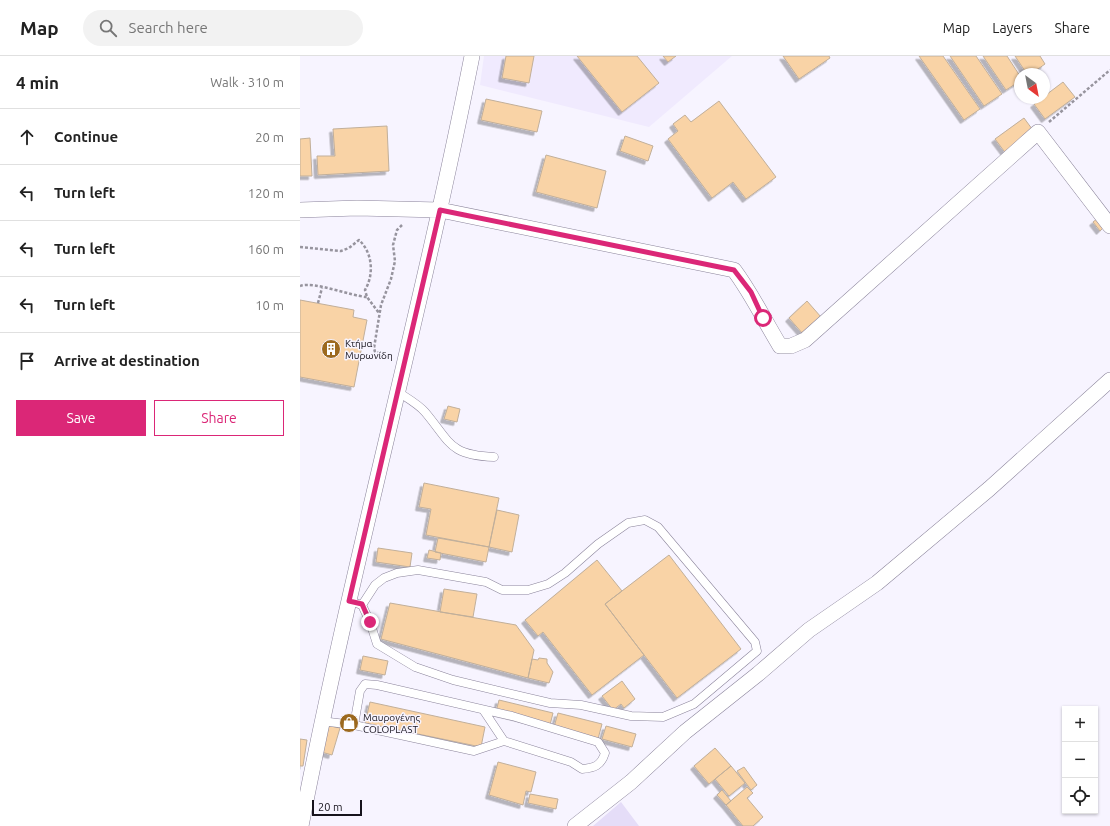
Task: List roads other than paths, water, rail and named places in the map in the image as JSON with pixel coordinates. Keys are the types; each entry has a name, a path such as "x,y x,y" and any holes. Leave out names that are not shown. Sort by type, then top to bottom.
{"street":[{"path":"301,826 321,720 355,603 398,392 440,210 472,56"},
{"path":"300,210 357,208 440,210 734,270 751,292 763,318 780,346 791,346 805,340 1038,132 1110,226"},
{"path":"575,826 630,782 685,732 758,674 810,630 877,583 989,489 1110,380"}],"lane":[{"path":"398,392 421,409 451,445 460,452 494,457"},
{"path":"645,520 658,527 755,642 757,651 694,704 663,717 631,716 582,705 550,702 454,680 415,667 377,644 370,622 355,603 384,578 397,572 418,570 486,582 502,590 528,590 554,580 566,573 598,544 628,524 645,520"},
{"path":"321,720 354,725 474,751 504,741 571,762 582,769 595,768 602,760 605,753 598,742 512,716 484,711 408,692 365,684 360,691 354,725"},
{"path":"484,711 504,741"}],"place":[{"name":"Κτήμα Μυρωνίδη","path":"331,349"},
{"name":"Μαυρογένης COLOPLAST","path":"349,723"}]}
